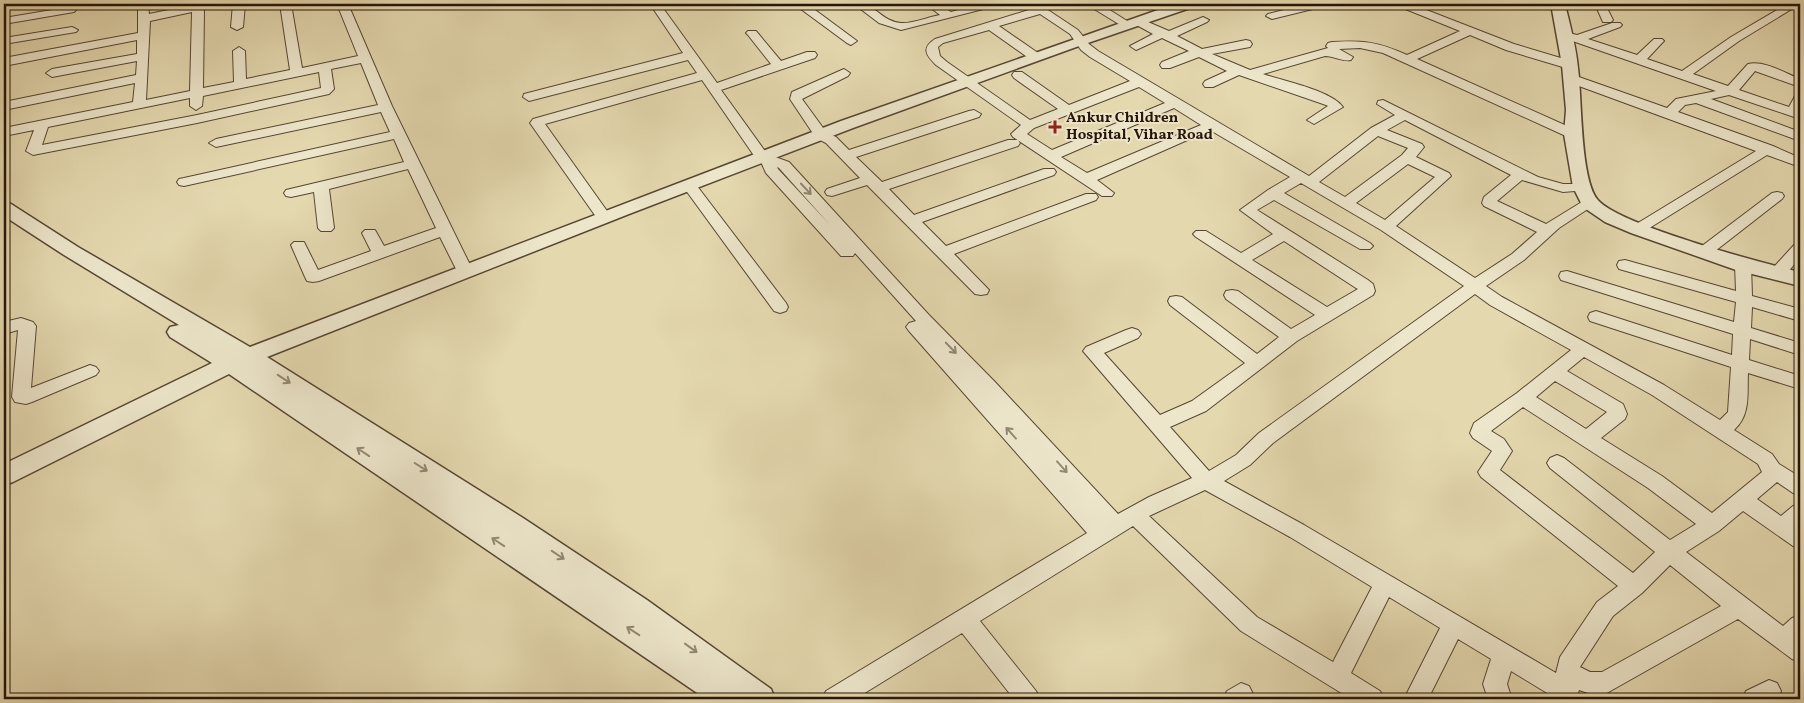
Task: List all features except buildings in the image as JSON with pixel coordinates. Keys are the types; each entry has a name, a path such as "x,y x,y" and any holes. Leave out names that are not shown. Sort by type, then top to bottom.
{"street":[{"path":"139,105 144,35 143,4"},
{"path":"144,20 212,4"},
{"path":"237,27 239,4"},
{"path":"284,4 297,74"},
{"path":"342,4 385,107 465,271"},
{"path":"655,4 771,170 1117,525 1249,624 1372,699"},
{"path":"800,4 851,41"},
{"path":"860,4 884,21 901,28 988,4"},
{"path":"931,4 949,16"},
{"path":"1092,4 1132,22 1166,34 1241,73 1309,93 1331,102 1337,107 1314,120"},
{"path":"4,475 239,360 689,185 765,159 821,135 1034,56 1188,4"},
{"path":"1272,16 1321,4"},
{"path":"1402,4 1669,113 1800,163"},
{"path":"1558,4 1571,37 1572,134 1586,195"},
{"path":"1571,37 1612,22 1597,4"},
{"path":"1684,75 1735,39 1794,4"},
{"path":"4,20 70,7 74,48"},
{"path":"197,119 198,7"},
{"path":"1029,125 935,58 932,46 939,41 991,26 1037,7 1074,32 1079,41 1094,54 1386,227 1446,265 1496,301 1658,390 1765,459 1772,469 1800,487"},
{"path":"1136,46 1204,20"},
{"path":"991,26 1034,56"},
{"path":"4,42 72,30"},
{"path":"1407,59 1470,31"},
{"path":"752,33 779,66"},
{"path":"4,62 144,35"},
{"path":"1571,37 1797,114 1800,99"},
{"path":"1639,60 1658,41"},
{"path":"1166,65 1202,52 1246,44"},
{"path":"1332,46 1347,44 1371,45 1407,59 1572,134"},
{"path":"239,51 240,85"},
{"path":"1209,84 1241,73 1324,52 1337,52 1347,57"},
{"path":"529,97 691,55"},
{"path":"714,88 811,55"},
{"path":"52,73 143,56"},
{"path":"4,132 297,74 363,58"},
{"path":"42,125 33,150 197,119 325,91 328,88 325,67"},
{"path":"1669,113 1681,102 1731,92 1752,67 1760,68 1800,83"},
{"path":"844,74 796,97 821,135 831,140 981,290"},
{"path":"604,218 537,124 538,122 705,75"},
{"path":"1018,75 1068,110"},
{"path":"4,106 142,78"},
{"path":"1107,193 1018,134 1029,125 1139,82"},
{"path":"1698,99 1800,137"},
{"path":"1051,156 1175,103"},
{"path":"1384,104 1533,180 1586,195 1612,218 1638,229 1742,265 1800,279"},
{"path":"216,143 385,107"},
{"path":"846,156 974,114"},
{"path":"1158,424 1199,406 1291,337 1367,291 1367,288 1247,210 1274,193 1304,180 1376,131 1404,115"},
{"path":"1086,179 1211,125"},
{"path":"1376,131 1412,153 1444,176 1386,227"},
{"path":"1345,204 1438,132"},
{"path":"184,182 398,134"},
{"path":"832,192 874,184 1013,142"},
{"path":"1638,229 1768,150"},
{"path":"291,193 412,164"},
{"path":"911,221 1049,172"},
{"path":"1517,177 1490,200 1489,203 1547,231"},
{"path":"689,185 780,307"},
{"path":"321,186 326,228"},
{"path":"1274,193 1365,246"},
{"path":"834,699 1117,525 1164,498 1206,481 1242,461 1266,438 1474,286 1518,257 1571,213 1586,195"},
{"path":"1704,252 1777,196"},
{"path":"943,252 1091,197"},
{"path":"4,208 239,360 731,699"},
{"path":"4,226 239,360 514,526 636,609 760,699"},
{"path":"299,245 313,277 444,230"},
{"path":"370,233 380,253"},
{"path":"1201,234 1327,315"},
{"path":"1241,260 1284,234"},
{"path":"1778,273 1800,248"},
{"path":"1625,265 1800,316"},
{"path":"1720,430 1734,418 1737,412 1744,299 1742,265"},
{"path":"1567,276 1800,349"},
{"path":"1232,296 1291,337"},
{"path":"1176,301 1256,362"},
{"path":"1596,317 1800,382"},
{"path":"4,328 21,324 27,326 21,397 26,397 90,371"},
{"path":"1132,334 1092,351 1206,481 1297,531 1504,655 1569,688 1585,682 1594,685 1605,682 1739,607"},
{"path":"1584,348 1479,431 1497,444 1502,451 1488,472 1634,586"},
{"path":"1554,372 1616,409 1618,414 1588,438"},
{"path":"1523,398 1655,482 1712,525"},
{"path":"1557,463 1739,607 1795,639"},
{"path":"1569,688 1568,665 1605,609 1634,586 1669,552 1712,525 1772,475 1772,469"},
{"path":"1741,499 1800,540"},
{"path":"1781,527 1800,512"},
{"path":"1337,677 1385,584"},
{"path":"965,620 1028,699"},
{"path":"1416,699 1454,625"},
{"path":"1500,699 1495,684 1504,655"}],"place":[{"name":"Ankur Children Hospital, Vihar Road","path":"1055,127"}]}
